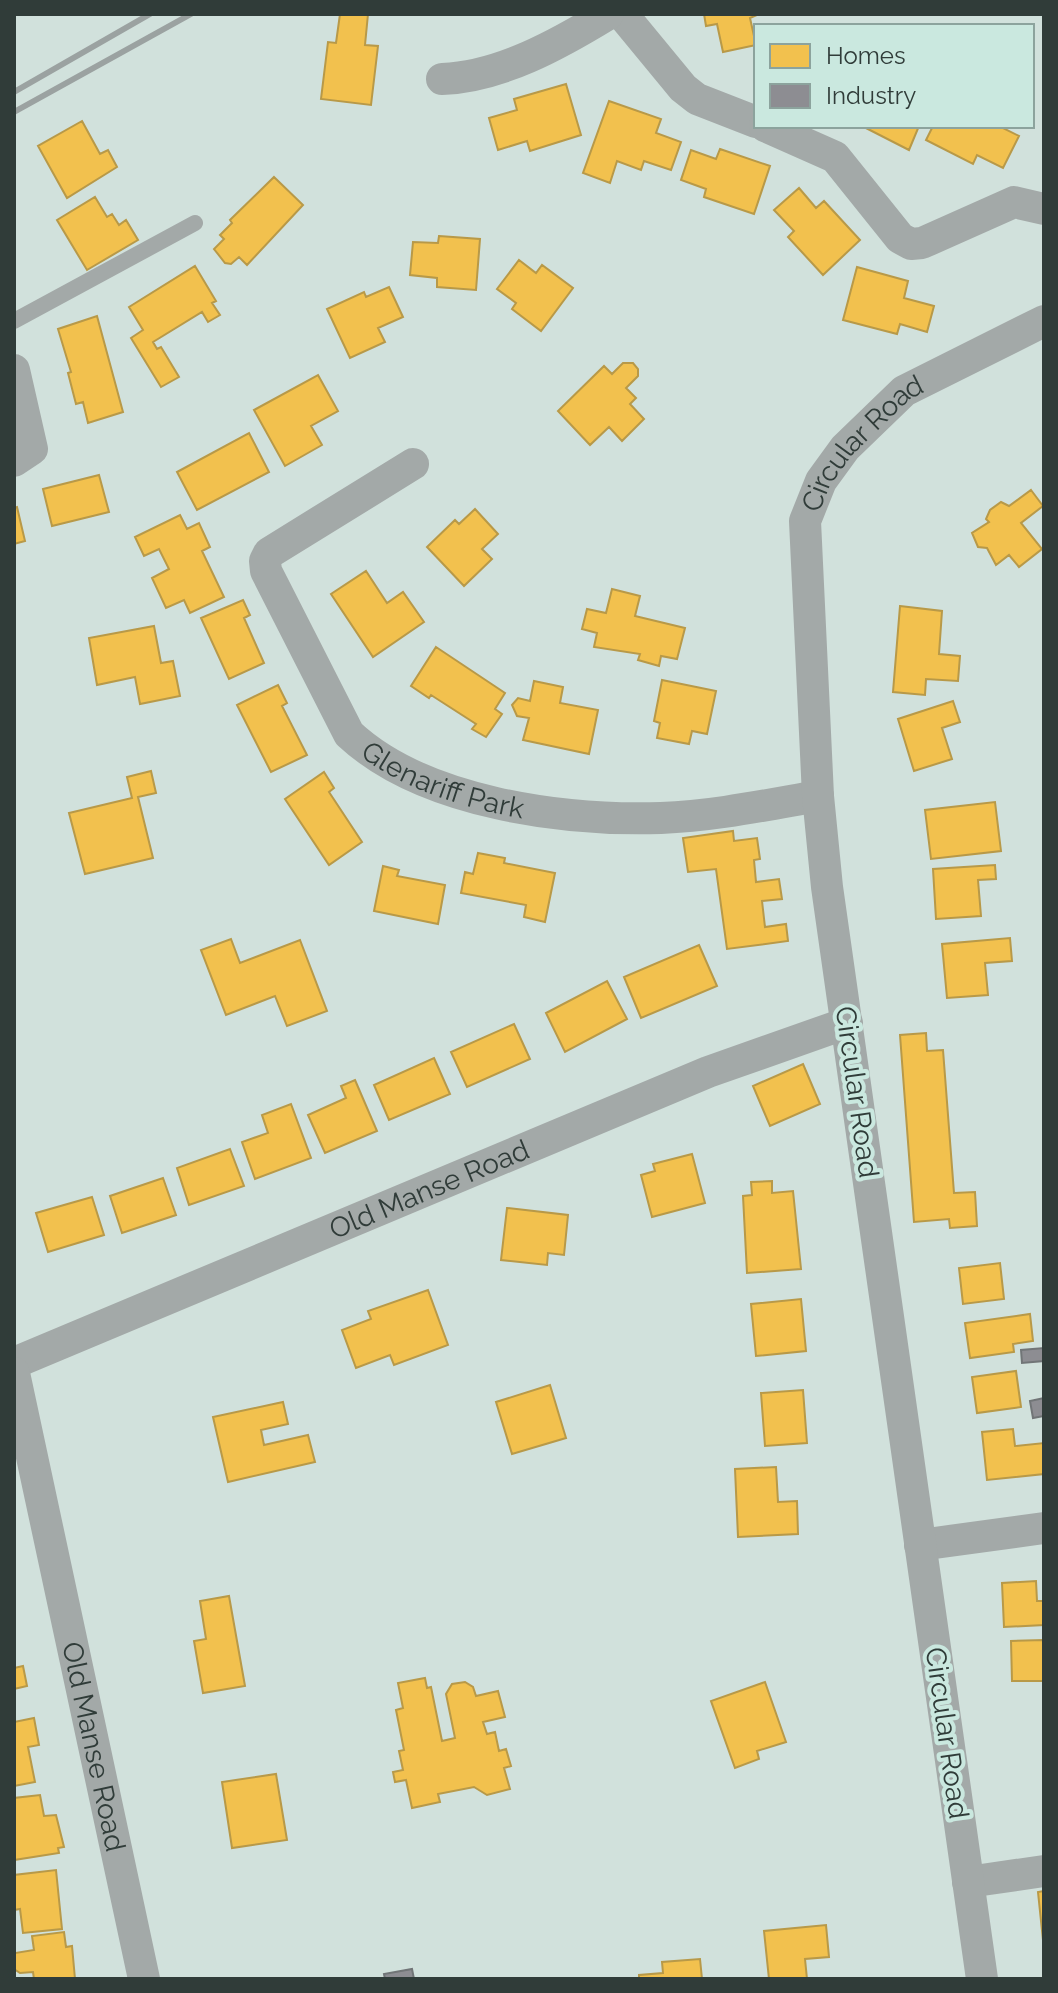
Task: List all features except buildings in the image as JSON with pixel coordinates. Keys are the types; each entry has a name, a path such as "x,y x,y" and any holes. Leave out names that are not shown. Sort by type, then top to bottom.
{"street":[{"path":"442,79 469,78 502,67 608,14"},
{"path":"622,14 683,88 697,99 754,121"},
{"path":"770,128 835,157 900,238 911,244 922,243 1014,202 1044,209"},
{"name":"Circular Road","path":"982,1979 847,1023 818,796 805,521 821,481 845,448 904,391 1044,321"},
{"path":"14,370 32,449 14,461"},
{"name":"Glenariff Park","path":"413,464 269,553 265,561 266,571 349,734 370,754 406,775 472,797 593,816 661,818 725,813 818,796"},
{"name":"Old Manse Road","path":"14,1363 708,1072 847,1023"},
{"name":"Old Manse Road","path":"14,1373 144,1979"},
{"path":"920,1545 1044,1528"},
{"path":"968,1882 1044,1871"}],"lane":[{"path":"14,321 195,223"}],"railway":[{"path":"14,92 150,14"},
{"path":"14,112 191,14"}]}
